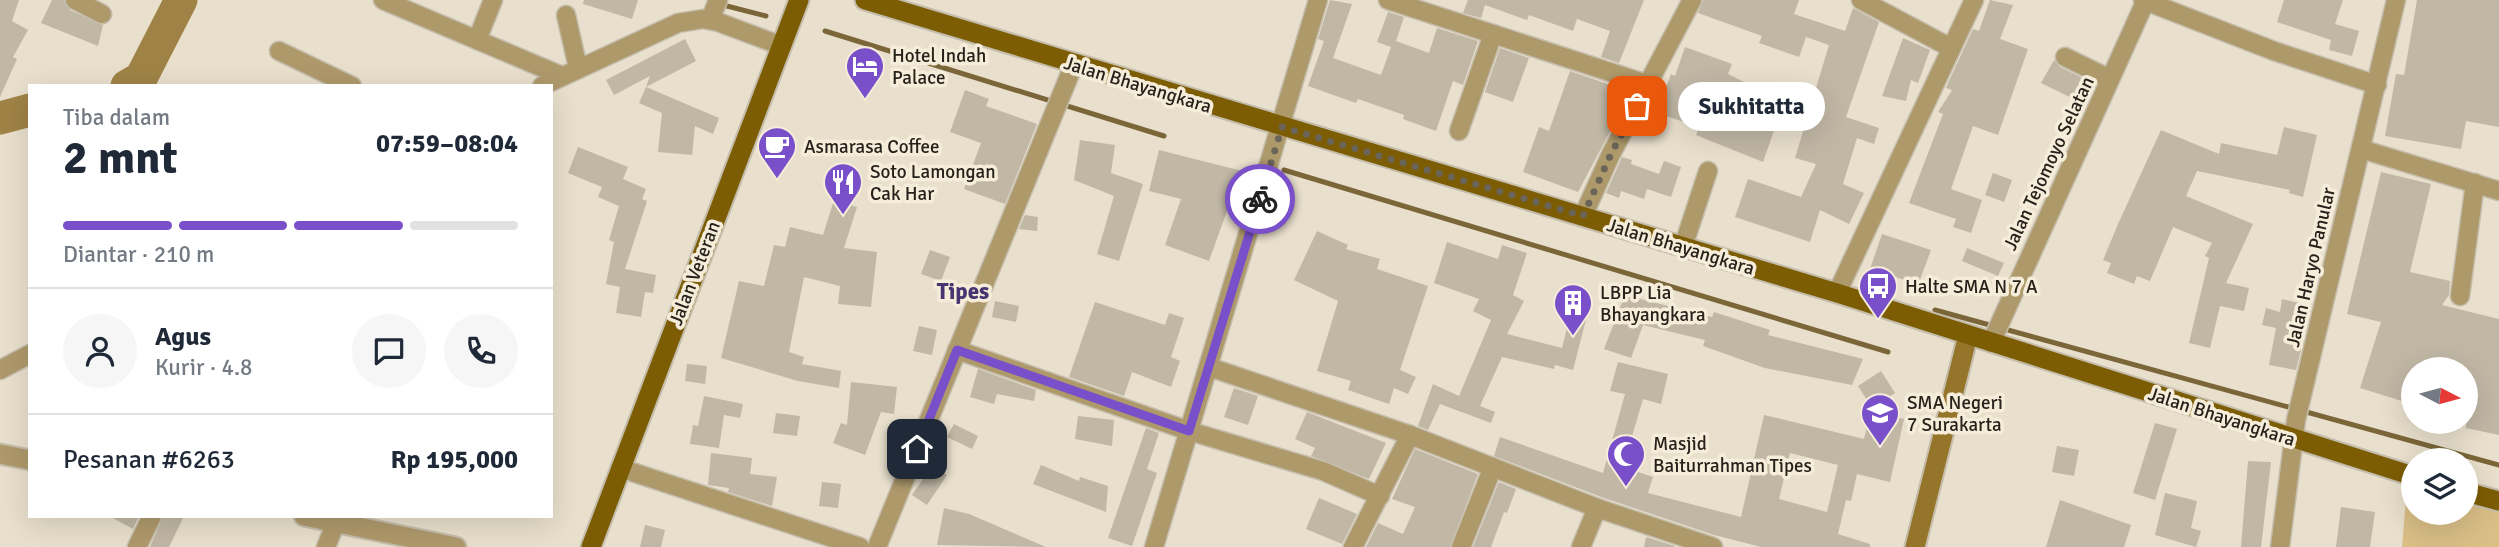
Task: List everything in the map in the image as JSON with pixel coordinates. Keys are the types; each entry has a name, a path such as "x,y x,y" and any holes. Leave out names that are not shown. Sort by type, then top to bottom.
{"main road":[{"name":"Jalan Bhayangkara","path":"865,0 892,5 1072,69 1282,127 1583,216 1968,335 1996,331 2294,428 2401,471"},
{"name":"Jalan Veteran","path":"590,547 782,46 794,1"},
{"path":"1915,547 1968,335"},
{"path":"2478,496 2499,502"}],"street":[{"path":"75,0 102,15"},
{"path":"383,0 477,40 570,72"},
{"path":"477,40 493,0"},
{"path":"710,20 718,0"},
{"path":"1154,547 1318,0"},
{"path":"1388,0 1647,84"},
{"path":"1583,216 1647,84 1692,0"},
{"path":"1861,0 1951,48"},
{"path":"1837,293 1974,0"},
{"path":"2145,0 2274,51 2376,85"},
{"name":"Jalan Tejomoyo Selatan","path":"1996,331 2145,0"},
{"name":"Jalan Haryo Panular","path":"2280,547 2294,428 2396,0"},
{"path":"566,15 570,72"},
{"path":"546,84 666,26 710,20 782,46"},
{"path":"1459,131 1493,34"},
{"path":"279,51 348,84"},
{"path":"2065,57 2110,79"},
{"path":"877,547 1072,69"},
{"path":"2361,149 2499,191"},
{"path":"1683,247 1708,170"},
{"path":"2460,296 2475,183"},
{"path":"957,350 1189,431 1323,471 1380,495"},
{"path":"0,370 28,355"},
{"path":"1209,367 1410,435 1597,508 1713,547"},
{"path":"1353,547 1410,435"},
{"path":"0,454 28,460"},
{"path":"1461,547 1493,467"},
{"path":"620,468 860,547"},
{"path":"1581,547 1597,508"},
{"path":"137,547 151,518"},
{"path":"313,518 456,547"},
{"path":"326,547 336,523"}],"shaded area":[{"path":"2478,495 2499,501 2499,547 2402,547 2404,525 2478,525"}],"building":[{"path":"0,0 19,0 12,21 28,30 13,57 17,59 0,97"},
{"path":"52,0 64,0 70,10 103,25 98,46 41,23"},
{"path":"584,0 638,0 632,19 583,4"},
{"path":"1330,0 1352,4 1333,58 1381,75 1391,47 1377,42 1388,12 1404,17 1396,41 1429,53 1437,28 1478,41 1463,85 1453,81 1436,131 1403,119 1404,115 1358,99 1356,103 1308,86 1324,41 1318,39"},
{"path":"1468,0 1644,0 1619,63 1601,57 1610,31 1577,19 1573,31 1529,15 1527,20 1485,5 1481,18 1463,13"},
{"path":"1703,0 1799,0 1794,14 1845,31 1853,8 1879,22 1846,117 1879,128 1874,144 1857,138 1843,184 1864,193 1849,224 1820,210 1810,242 1735,217 1748,179 1801,197 1816,164 1795,158 1829,45 1806,37 1799,57 1759,43 1762,36 1698,13"},
{"path":"1990,0 2013,5 2000,39 2028,49 1998,135 1973,126 1951,189 1982,200 1971,233 1953,227 1956,219 1909,203 1943,114 1938,112 1952,90 1946,88 1973,29 1979,31"},
{"path":"2284,0 2343,0 2335,24 2359,31 2352,56 2329,50 2331,40 2277,22"},
{"path":"2417,0 2499,0 2499,127 2466,121 2461,149 2385,136 2396,74 2404,75"},
{"path":"1903,38 1930,50 1918,83 1911,80 1906,101 1882,96"},
{"path":"685,39 696,61 646,87 650,76 614,95 606,80"},
{"path":"1685,47 1732,64 1728,74 1784,102 1763,162 1696,135 1699,127 1657,113 1671,74 1675,76"},
{"path":"1500,48 1529,58 1513,102 1485,92"},
{"path":"2054,60 2060,67 2095,84 2086,105 2041,83"},
{"path":"1570,71 1631,92 1578,192 1523,172 1539,127 1549,131"},
{"path":"646,87 719,118 713,134 695,126 692,155 658,152 662,113 639,103"},
{"path":"965,90 989,99 986,106 1037,124 1005,204 964,189 981,143 950,132"},
{"path":"2284,127 2317,135 2303,197 2289,193 2290,190 2197,171 2186,196 2253,224 2226,283 2249,288 2244,311 2220,306 2210,348 2189,343 2209,258 2205,256 2212,243 2173,227 2150,281 2137,276 2134,284 2107,273 2111,263 2103,260 2118,224 2161,130 2219,154 2221,143 2277,155"},
{"path":"1080,140 1115,145 1111,173 1143,184 1119,261 1097,254 1114,196 1074,180"},
{"path":"578,147 628,167 623,179 646,189 642,199 647,201 625,269 656,275 653,293 645,292 641,317 616,313 620,287 606,284 614,242 609,240 619,206 598,197 602,187 568,173"},
{"path":"1159,150 1254,174 1242,214 1227,211 1209,261 1165,245 1181,199 1149,191"},
{"path":"1622,157 1632,160 1631,164 1659,174 1664,161 1681,167 1671,197 1647,189 1644,199 1621,191 1619,198 1606,193"},
{"path":"2381,172 2431,184 2410,272 2450,281 2449,295 2442,305 2499,319 2499,435 2478,431 2478,357 2401,357 2401,401 2360,388 2381,322 2347,314"},
{"path":"1993,173 2012,180 2004,202 1985,195"},
{"path":"834,200 857,207 844,248 877,252 871,307 838,304 840,286 804,277 789,352 804,357 802,364 841,371 839,388 798,381 721,358 739,281 764,286 774,245 785,247 790,227 823,235"},
{"path":"1025,215 1038,217 1037,231 1019,229"},
{"path":"1317,231 1348,245 1346,249 1380,259 1377,269 1428,286 1400,370 1416,377 1408,394 1394,388 1389,404 1348,390 1351,381 1317,371 1338,301 1294,280"},
{"path":"1882,234 1931,250 1918,285 1893,276 1891,283 1868,275"},
{"path":"1447,242 1498,259 1502,245 1527,253 1513,295 1524,301 1507,334 1562,348 1573,304 1589,308 1573,370 1555,365 1554,369 1502,357 1480,406 1495,412 1491,423 1440,404 1428,430 1418,426 1433,384 1459,396 1491,320 1473,311 1479,299 1434,283"},
{"path":"1967,248 2004,263 1998,276 1962,261"},
{"path":"930,250 950,257 941,281 921,274"},
{"path":"1625,295 1712,317 1714,312 1770,330 1768,335 1863,359 1852,385 1765,368 1703,346 1705,340 1643,325 1631,358 1604,349"},
{"path":"2282,299 2312,306 2296,370 2269,365 2276,328 2262,325 2266,308 2280,312"},
{"path":"995,301 1019,306 1016,322 992,317"},
{"path":"1095,302 1165,325 1169,313 1184,318 1171,357 1180,361 1171,387 1132,372 1124,396 1069,377"},
{"path":"919,326 937,330 932,355 913,351"},
{"path":"1618,362 1668,374 1661,404 1643,399 1623,467 1653,477 1648,493 1741,517 1764,415 1864,439 1871,411 1904,419 1890,482 1857,474 1851,501 1846,500 1838,534 1870,544 1870,547 1761,547 1714,535 1601,497 1494,456 1500,437 1603,473 1625,394 1610,391","holes":["1790,453 1838,465 1827,512 1779,499"]},
{"path":"687,364 707,366 705,384 685,381"},
{"path":"978,369 1036,390 1034,401 997,394 994,404 970,397"},
{"path":"1881,371 1895,393 1872,408 1858,386"},
{"path":"851,382 897,387 894,414 881,412 865,455 833,443 841,423 847,425"},
{"path":"1234,388 1258,396 1248,425 1224,417"},
{"path":"704,396 743,404 740,418 724,415 719,448 690,444 693,425 698,426"},
{"path":"1307,412 1386,443 1369,479 1311,456 1315,448 1295,439"},
{"path":"776,413 800,416 797,436 773,433"},
{"path":"1078,416 1114,420 1112,446 1075,439"},
{"path":"2155,423 2177,429 2155,500 2133,493"},
{"path":"954,424 978,436 972,449 947,437"},
{"path":"1146,428 1159,433 1147,469 1157,473 1132,546 1108,538"},
{"path":"2057,446 2079,450 2074,476 2052,472"},
{"path":"1415,449 1478,474 1450,547 1366,547 1378,523 1403,534 1415,507 1392,499"},
{"path":"711,453 752,458 750,474 777,477 772,506 728,492 729,488 708,485"},
{"path":"2248,461 2271,462 2261,547 2241,547"},
{"path":"1041,465 1079,481 1080,477 1108,486 1106,512 1033,484"},
{"path":"932,466 947,475 927,505 912,495"},
{"path":"822,482 841,484 838,508 819,506"},
{"path":"1499,482 1516,489 1507,513 1504,512 1491,547 1473,547"},
{"path":"2165,493 2197,501 2191,528 2201,531 2196,547 2155,535"},
{"path":"1319,498 1357,514 1342,544 1306,529"},
{"path":"2060,500 2131,525 2124,547 2046,547"},
{"path":"2341,507 2375,512 2370,547 2336,547"},
{"path":"944,508 969,514 1046,547 937,545"},
{"path":"113,518 138,518 133,529"},
{"path":"162,518 183,518 169,547 150,547"},
{"path":"645,525 665,530 661,547 640,547"},
{"path":"1646,537 1675,546 1644,547"}],"waterway":[{"path":"130,84 141,78 181,0"},
{"path":"723,5 766,16"},
{"path":"825,31 1164,136"},
{"path":"0,118 28,111"},
{"path":"1284,170 1888,352"},
{"path":"1935,310 2499,465"}],"way so far":[{"path":"1260,199 1282,127 1583,216 1611,154 1637,106"}],"place":[{"name":"Hotel Indah Palace","path":"865,100"},
{"name":"Sukhitatta","path":"1637,106"},
{"name":"Asmarasa Coffee","path":"777,180"},
{"name":"Soto Lamongan Cak Har","path":"843,216"},
{"name":"Halte SMA N 7 A","path":"1878,320"},
{"name":"LBPP Lia Bhayangkara","path":"1573,337"},
{"name":"SMA Negeri 7 Surakarta","path":"1880,447"},
{"name":"Masjid Baiturrahman Tipes","path":"1626,488"}],"district":[{"name":"Tipes","path":"963,291"}],"route":[{"path":"917,449 957,350 1189,431 1260,199"}]}
